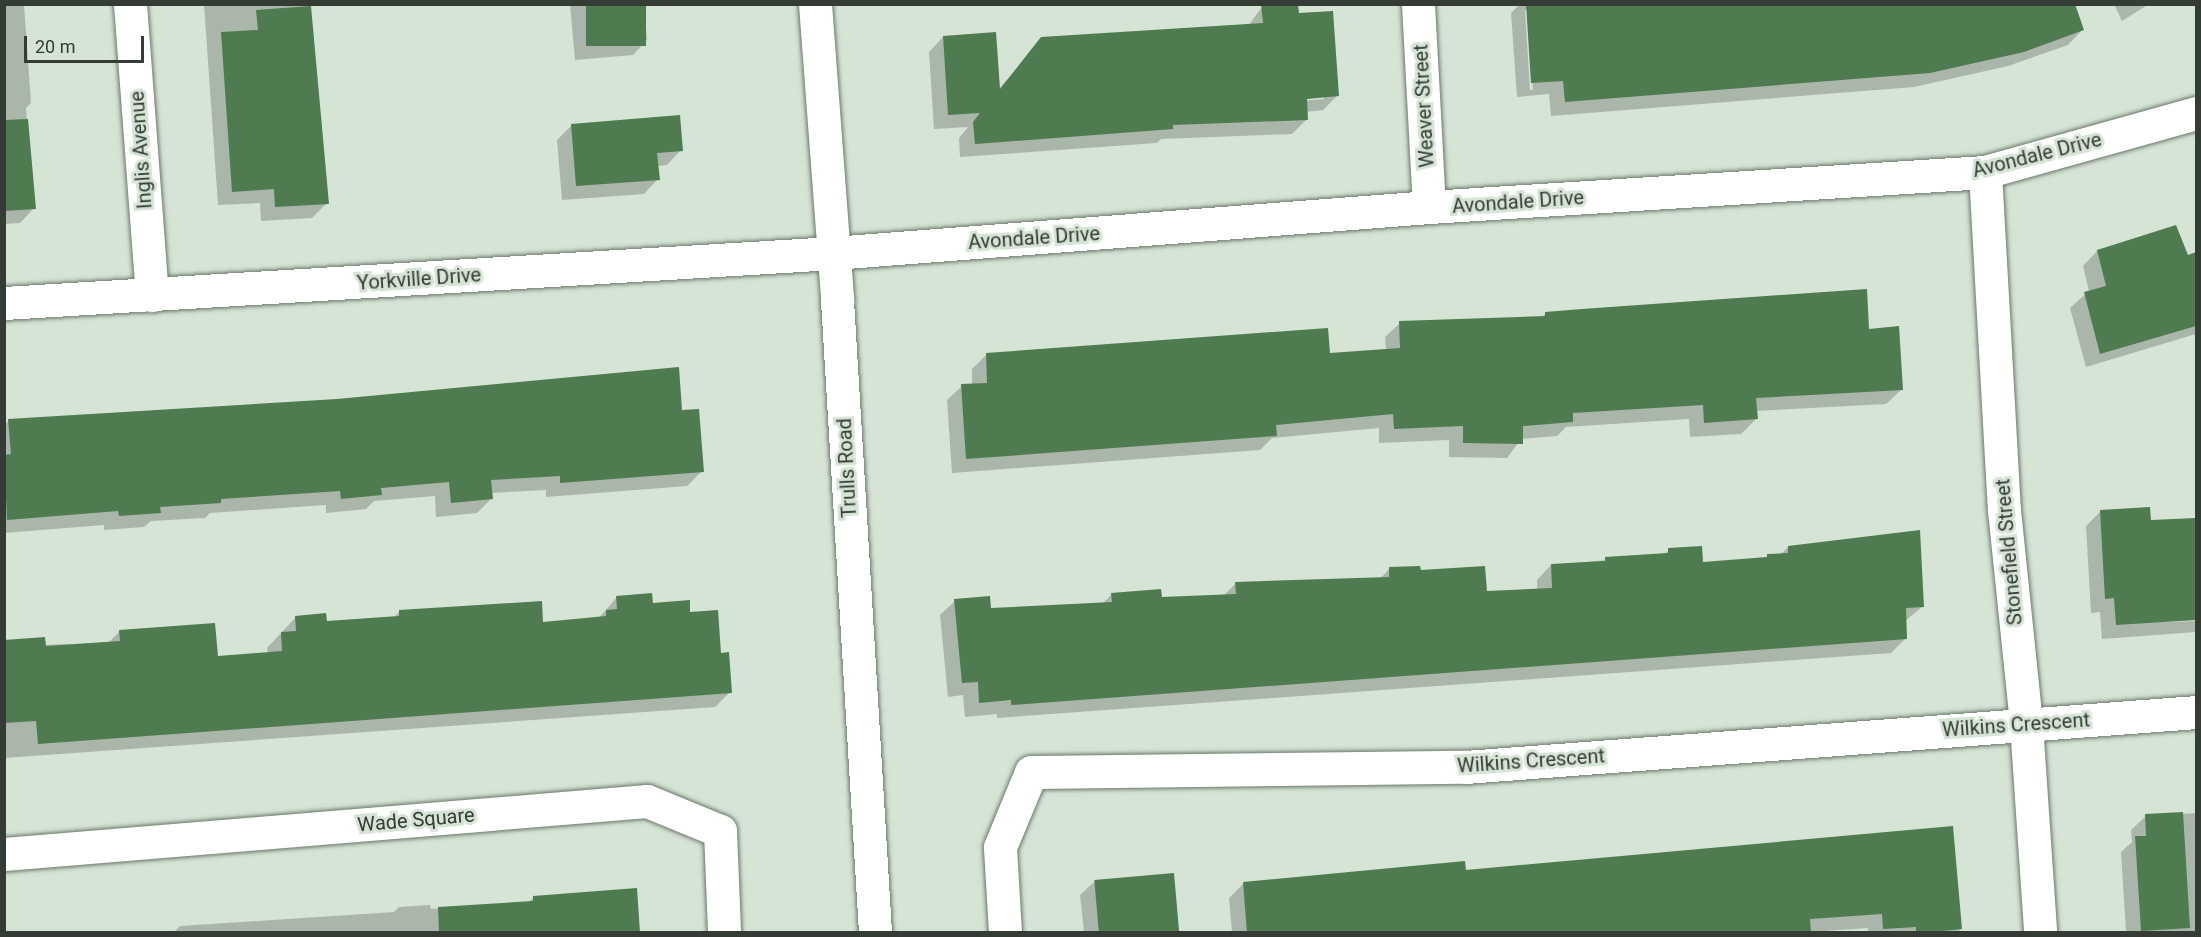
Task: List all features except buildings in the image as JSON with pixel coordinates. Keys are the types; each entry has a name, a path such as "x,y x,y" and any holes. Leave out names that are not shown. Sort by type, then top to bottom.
{"street":[{"name":"Inglis Avenue","path":"129,4 152,295"},
{"name":"Trulls Road","path":"815,4 833,253 875,933"},
{"name":"Weaver Street","path":"1418,4 1430,207"},
{"name":"Avondale Drive","path":"833,253 1430,207 1985,172 2196,113"},
{"name":"Stonefield Street","path":"1985,172 2004,510 2026,724 2040,933"},
{"name":"Yorkville Drive","path":"4,303 833,253"},
{"name":"Wilkins Crescent","path":"1005,933 1000,846 1031,772 1465,767 2196,712"},
{"name":"Wade Square","path":"4,854 647,801 720,831 724,933"}]}
